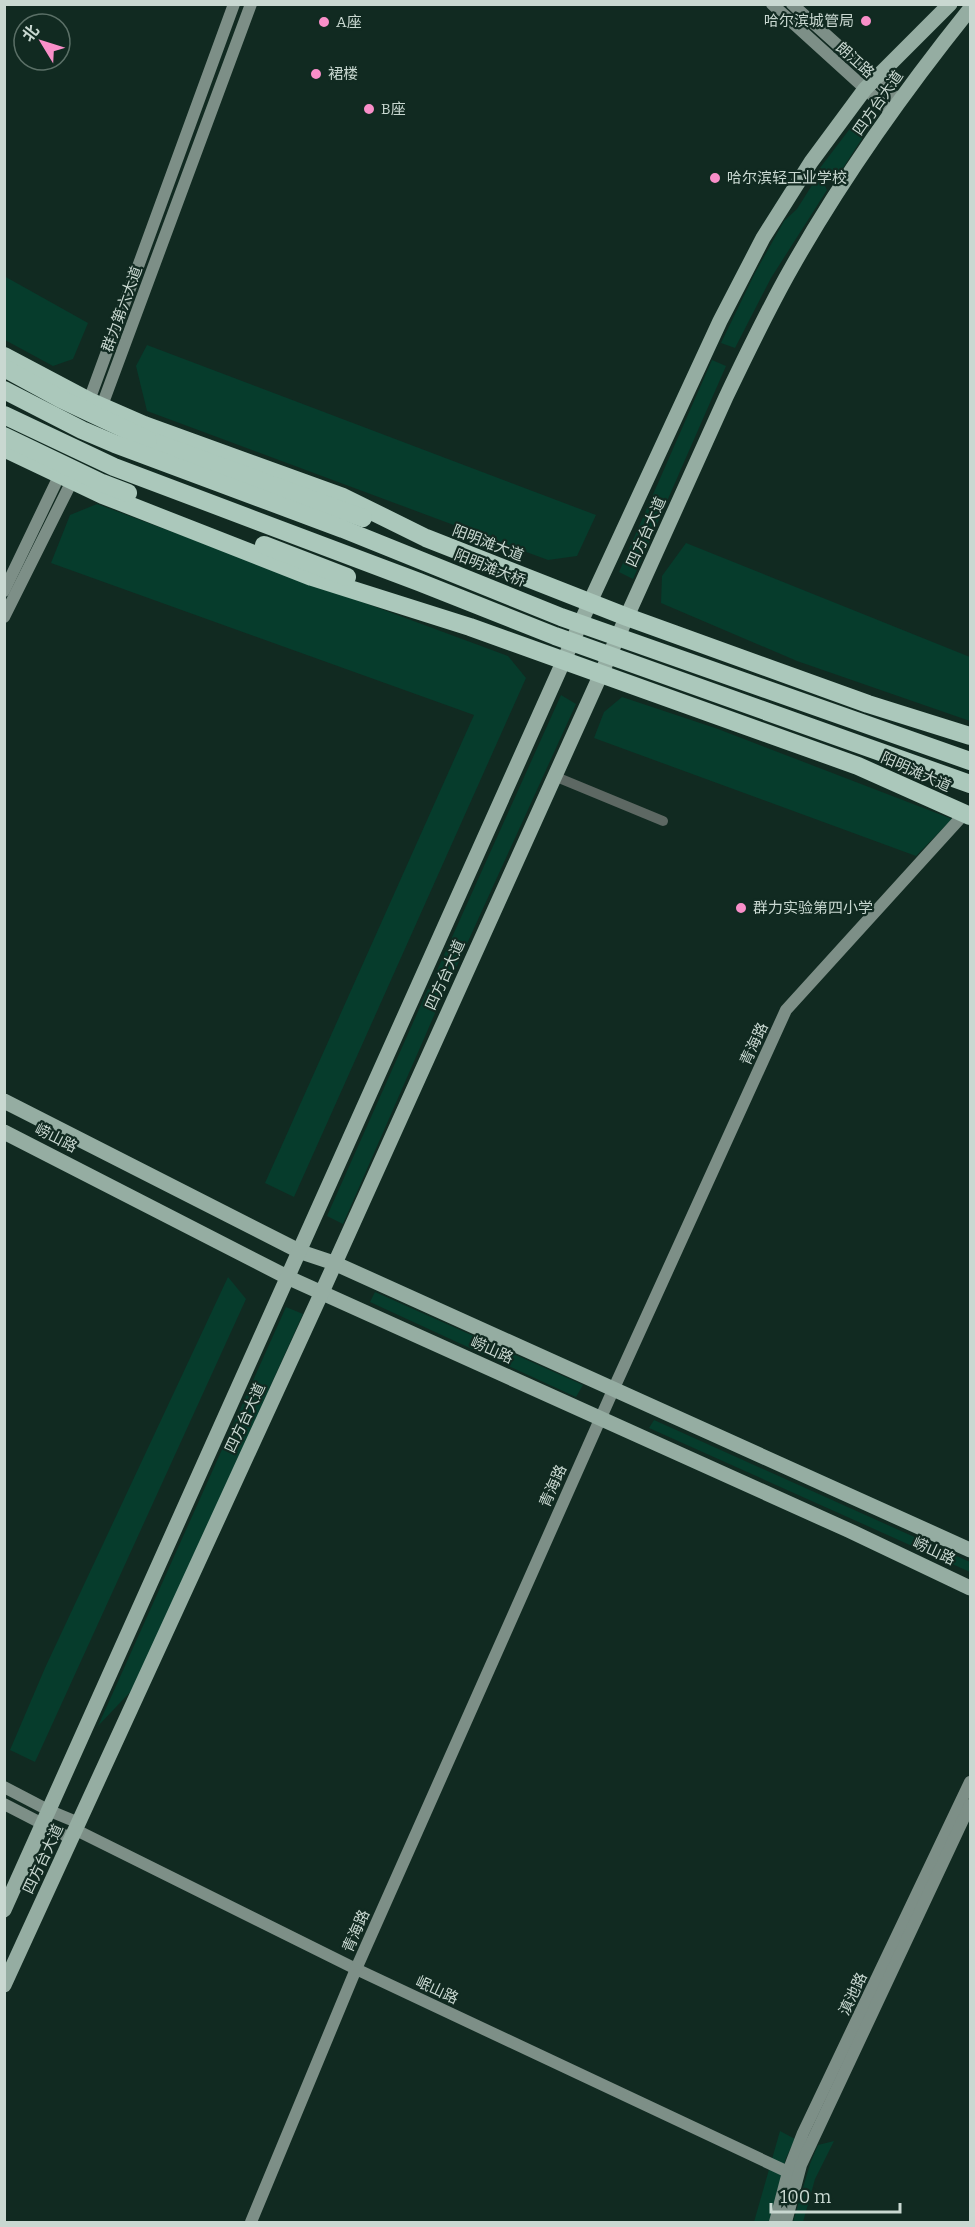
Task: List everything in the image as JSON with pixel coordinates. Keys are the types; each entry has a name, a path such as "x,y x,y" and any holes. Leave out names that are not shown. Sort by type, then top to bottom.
{"highway":[{"name":"阳明滩大道","path":"4,356 96,404 144,425 343,497 426,538 627,617 877,707 970,736"},
{"path":"4,368 148,440 338,509 426,538"},
{"path":"4,374 32,384"},
{"name":"阳明滩大桥","path":"4,390 82,430 115,444 343,529 561,617 970,761"},
{"path":"4,415 114,467 555,636 970,784"},
{"path":"4,436 102,483 321,566 470,627"},
{"name":"阳明滩大道","path":"4,448 103,495 312,577 470,627 858,766 968,811"},
{"path":"877,707 970,744"}],"main road":[{"name":"四方台大道","path":"4,1910 590,602 707,348 763,238 811,162 869,84 950,4"},
{"name":"四方台大道","path":"4,1985 322,1292 726,397 765,317 819,222 896,107 970,9"},
{"name":"崂山路","path":"4,1101 300,1252 334,1263 970,1550"},
{"name":"崂山路","path":"4,1132 289,1278 848,1530 970,1588"}],"street":[{"name":"群力第六大道","path":"96,404 234,4"},
{"name":"群力第六大道","path":"4,617 66,479 251,4"},
{"name":"朗江路","path":"772,4 896,107"},
{"name":"朗江路","path":"792,4 869,84"},
{"name":"群力第六大道","path":"4,591 66,479"},
{"path":"554,776 663,821"},
{"name":"青海路","path":"251,2223 356,1969 600,1418 786,1011 968,811"},
{"name":"滇池路","path":"775,2223 788,2172 803,2133 970,1782"},
{"name":"岷山路","path":"4,1787 46,1818"},
{"name":"岷山路","path":"4,1804 76,1831 356,1969 788,2172"},
{"name":"滇池路","path":"786,2223 806,2155 970,1805"}],"green space":[{"path":"852,126 865,134 837,177 832,172 820,168"},
{"path":"814,182 823,182 827,190 771,278 735,348 721,343 755,273 784,221 797,209"},
{"path":"4,276 88,323 73,359 53,366 5,340"},
{"path":"147,345 596,515 577,556 548,560 147,411 136,366"},
{"path":"712,360 726,366 633,579 619,572"},
{"path":"97,504 508,656 526,678 294,1197 265,1183 474,715 51,563 70,515"},
{"path":"686,543 970,657 970,721 797,661 661,603 662,576"},
{"path":"561,695 576,704 450,981 435,975"},
{"path":"622,697 718,729 952,819 916,856 594,738 604,712"},
{"path":"428,989 443,995 343,1224 327,1216"},
{"path":"228,1277 246,1299 35,1762 10,1750 45,1668"},
{"path":"375,1292 583,1385 576,1397 370,1302"},
{"path":"286,1307 303,1314 134,1688 98,1726"},
{"path":"654,1420 970,1562 970,1572 649,1428"},
{"path":"780,2131 795,2139 786,2158 769,2222 754,2222"},
{"path":"834,2141 815,2179 803,2222 793,2222 818,2145"}],"place":[{"name":"哈尔滨城管局","path":"866,21"},
{"name":"A座","path":"324,22"},
{"name":"裙楼","path":"316,74"},
{"name":"B座","path":"369,109"},
{"name":"哈尔滨轻工业学校","path":"715,178"},
{"name":"群力实验第四小学","path":"741,908"}]}
